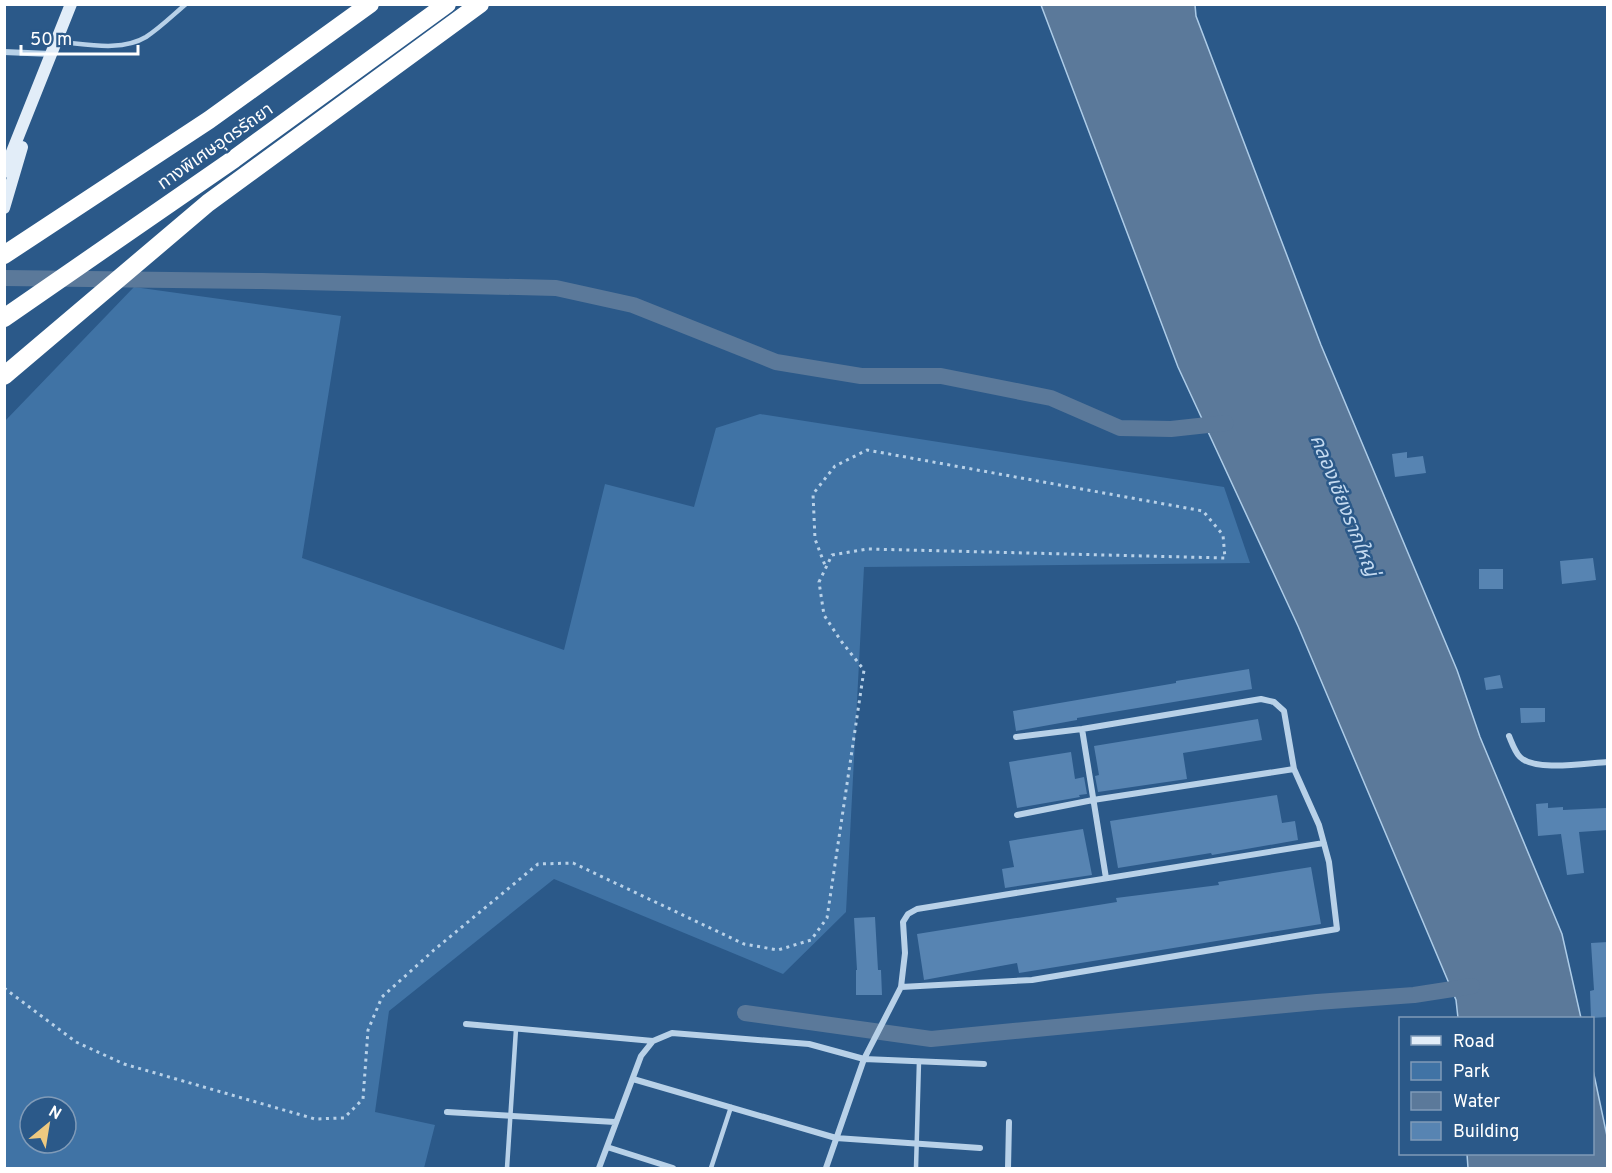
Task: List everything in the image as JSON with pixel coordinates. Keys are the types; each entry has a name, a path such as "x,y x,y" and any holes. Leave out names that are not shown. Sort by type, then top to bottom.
{"highway":[{"name":"ทางพิเศษอุดรรัถยา","path":"4,255 209,120 370,4"},
{"name":"ทางพิเศษอุดรรัถยา","path":"4,318 234,159 447,4"},
{"path":"4,376 208,203 480,4"}],"main road":[{"path":"4,172 71,4"},
{"path":"4,208 35,97"}],"street":[{"path":"4,52 54,48"},
{"path":"901,987 1032,980 1337,929 1329,862 1324,843 1319,825 1294,769 1284,711 1275,702 1261,699 1082,729 1016,737"},
{"path":"1082,729 1106,878"},
{"path":"1509,736 1521,758 1532,764 1608,762"},
{"path":"1017,815 1093,800 1294,769"},
{"path":"826,1168 864,1059 901,987 905,953 903,922 908,914 917,909 1324,843"},
{"path":"466,1024 652,1041 672,1033 809,1044 864,1059 984,1064"},
{"path":"599,1168 641,1056 652,1041"},
{"path":"633,1079 836,1138 980,1148"},
{"path":"447,1112 615,1122"},
{"path":"1008,1168 1009,1122"},
{"path":"607,1147 673,1168"}],"lane":[{"path":"54,48 128,44 146,37 186,4"},
{"path":"507,1168 516,1029"},
{"path":"916,1168 919,1061"},
{"path":"711,1168 731,1107"}],"path":[{"path":"4,988 76,1041 124,1064 315,1119 344,1118 363,1099 368,1030 382,997 434,950 538,864 573,863 744,944 778,950 811,940 827,918 864,670 824,615 819,582 826,568 832,555 868,549 1225,558 1223,535 1203,511 867,450 835,466 813,494 815,539 826,568"}],"green space":[{"path":"134,287 341,316 302,558 564,650 605,484 694,507 716,428 760,414 1224,487 1250,563 864,567 846,912 783,974 554,879 389,1011 375,1112 435,1125 424,1168 5,1168 5,421"}],"water":[{"name":"คลองเชียงรากใหญ่","path":"1041,5 1195,5 1196,16 1321,345 1457,670 1480,737 1562,934 1581,1017 1458,1017 1456,1000 1298,626 1178,367"},
{"path":"1594,1075 1607,1136 1607,1168 1468,1168 1467,1155 1594,1155"}],"building":[{"path":"1407,452 1407,458 1423,456 1426,473 1395,477 1392,454"},
{"path":"1593,558 1596,580 1562,584 1560,561"},
{"path":"1479,569 1503,569 1503,589 1479,589"},
{"path":"1249,669 1252,689 1077,718 1077,720 1016,731 1013,711"},
{"path":"1500,675 1503,688 1486,690 1484,678"},
{"path":"1520,708 1545,708 1545,722 1521,723"},
{"path":"1258,719 1262,740 1183,753 1187,779 1098,792 1095,776 1099,775 1094,746"},
{"path":"1071,752 1075,779 1084,777 1087,794 1017,808 1009,762"},
{"path":"1277,795 1282,823 1295,821 1298,840 1118,868 1110,821"},
{"path":"1548,803 1548,808 1563,807 1563,810 1606,808 1608,830 1579,832 1584,873 1567,875 1561,834 1538,836 1536,804"},
{"path":"1083,829 1092,875 1005,888 1002,869 1014,867 1009,841"},
{"path":"1311,867 1321,924 1019,973 1017,963 924,980 917,934 1117,902 1116,898 1219,885 1218,882"},
{"path":"875,917 882,995 856,995 854,918"},
{"path":"1608,942 1608,1017 1591,1017 1590,991 1594,990 1591,943"}],"waterway":[{"path":"4,278 556,288 633,305 776,362 861,376 941,376 1051,398 1120,428 1171,429 1226,423"},
{"path":"745,1013 931,1039 1317,1002 1414,995 1472,986"}]}
